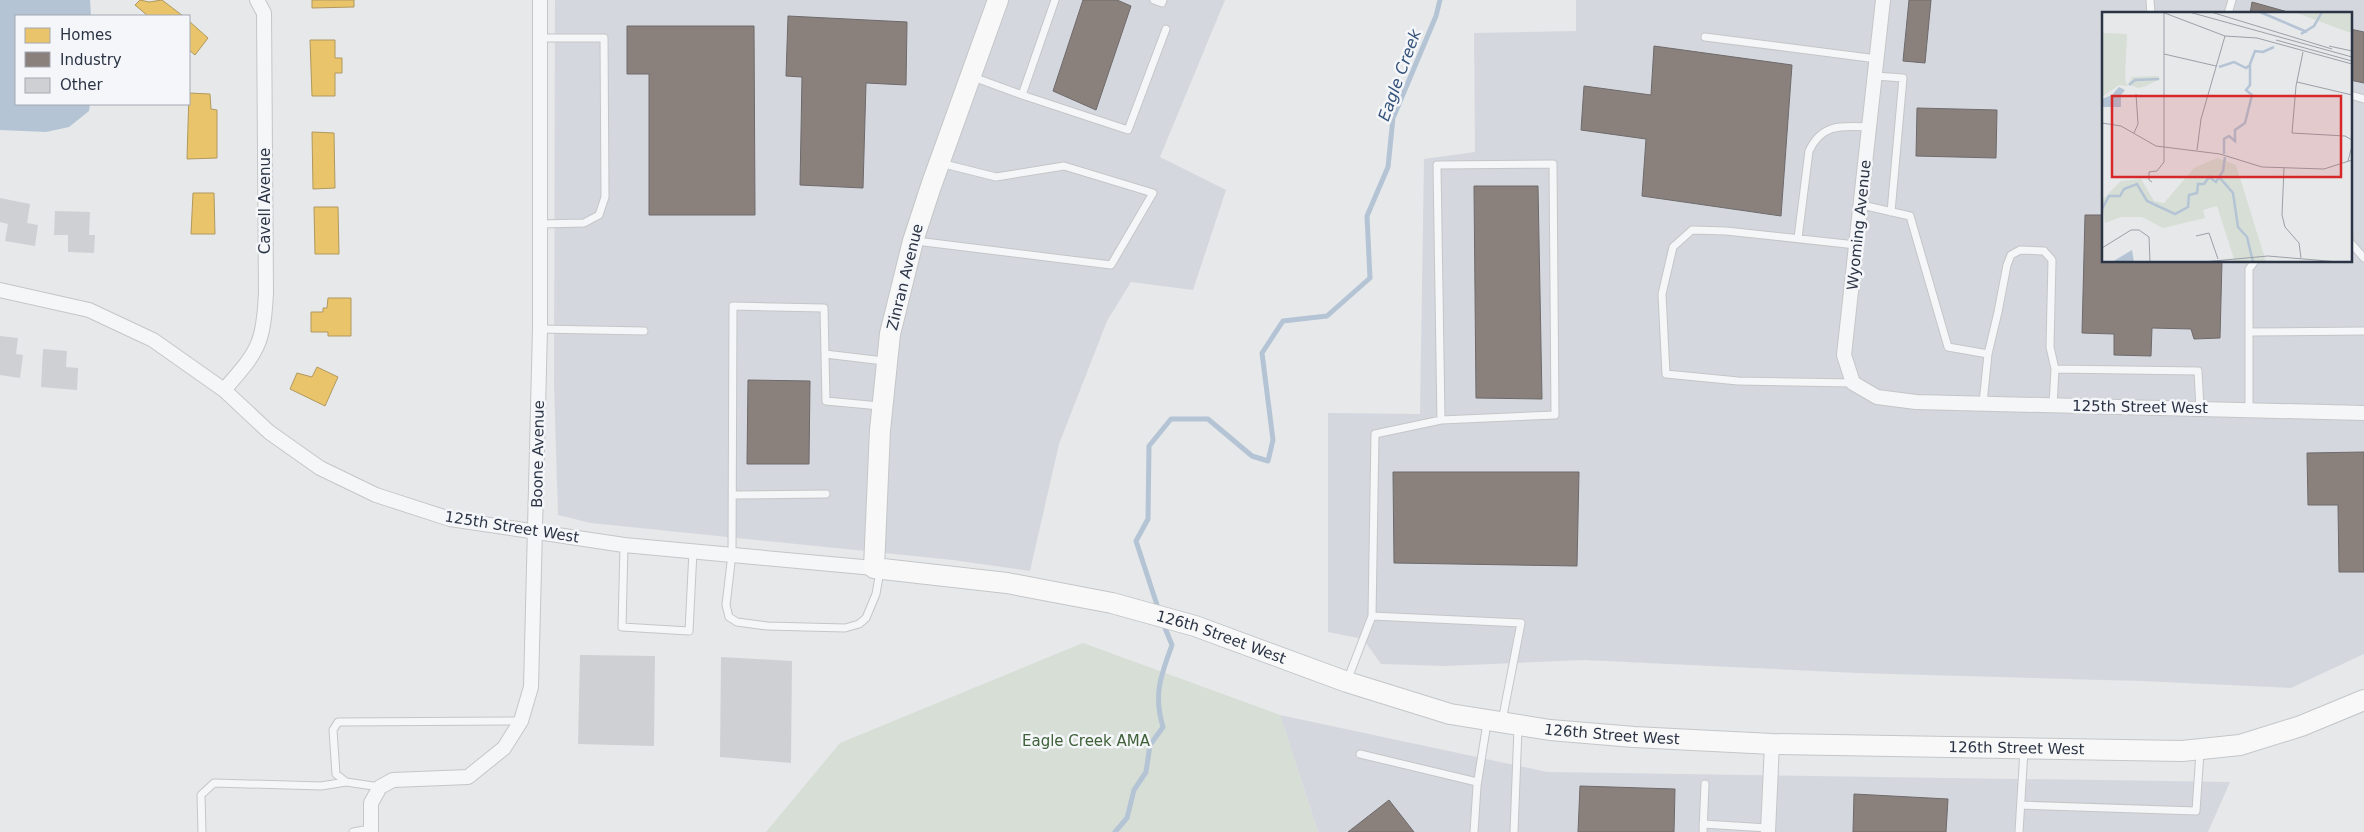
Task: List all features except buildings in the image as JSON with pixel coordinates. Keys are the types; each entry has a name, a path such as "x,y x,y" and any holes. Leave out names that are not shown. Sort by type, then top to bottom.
{"street":[{"name":"Cavell Avenue","path":"224,390 253,357 260,342 264,325 266,293 264,13 257,0"},
{"name":"Boone Avenue","path":"380,786 393,780 468,777 504,748 521,721 531,687 540,329 540,0"},
{"name":"Zinran Avenue","path":"877,568 882,407 890,334 913,241 939,162 998,0"},
{"name":"Wyoming Avenue","path":"1853,383 1844,354 1883,0"},
{"name":"125th Street West","path":"0,290 89,310 153,340 224,390 270,432 320,468 376,495 450,519 536,530 624,545 877,568"},
{"name":"125th Street West","path":"1853,383 1877,397 1916,402 2364,413"},
{"name":"126th Street West","path":"877,568 1007,583 1112,603 1195,626 1347,682 1450,714 1634,737 1772,744 2182,751 2240,745 2301,726 2364,700"},
{"path":"1768,830 1772,744"},
{"path":"370,831 371,803 380,786"}],"lane":[{"path":"1022,95 1055,0"},
{"path":"1154,0 1162,3 1163,0"},
{"path":"970,76 1128,130 1166,29"},
{"path":"1705,37 1877,59"},
{"path":"540,38 604,38 606,197 599,215 592,220 584,223 540,224"},
{"path":"1875,76 1903,78 1891,212"},
{"path":"1798,238 1809,151 1814,140 1825,131 1840,126 1870,127"},
{"path":"913,241 1111,265 1153,193 1064,166 996,177 939,162"},
{"path":"1347,682 1372,616 1375,434 1441,420 1556,415 1553,164 1437,165 1441,420"},
{"path":"1862,204 1910,216 1948,347 1988,354"},
{"path":"1853,383 1738,381 1666,374 1662,294 1673,247 1692,230 1798,238 1857,245"},
{"path":"2352,244 2364,258"},
{"path":"1984,404 1988,354 2006,265 2011,255 2020,250 2044,251 2052,260 2050,347 2055,369 2053,405"},
{"path":"2249,410 2249,270 2254,262"},
{"path":"877,568 876,594 866,618 859,624 845,628 767,626 737,622 729,617 727,592 732,554 733,495 733,306 824,308 826,401 882,407"},
{"path":"540,329 644,331"},
{"path":"2249,332 2364,331"},
{"path":"825,354 887,362"},
{"path":"2055,369 2198,371 2200,409"},
{"path":"733,495 826,494"},
{"path":"624,545 622,627 689,631 693,551"},
{"path":"1372,616 1521,623 1502,722 1477,782 1474,832"},
{"path":"346,782 336,774 334,730 338,722 521,721"},
{"path":"1502,722 1514,832"},
{"path":"2019,832 2024,748"},
{"path":"2021,805 2196,811 2200,749"},
{"path":"1360,754 1477,782"},
{"path":"202,832 201,795 214,783 321,786 346,782 380,786"},
{"path":"1705,784 1703,828 1768,830"},
{"path":"353,832 370,831"}],"shaded area":[{"path":"555,0 1225,0 1160,157 1226,190 1193,290 1131,282 1107,321 1059,444 1030,571 953,560 591,523 558,515 554,385"},
{"path":"1576,0 2364,0 2364,654 2291,688 2141,681 1857,673 1584,660 1445,666 1381,664 1363,639 1328,632 1328,413 1420,414 1424,159 1475,152 1474,33 1576,31"},
{"path":"1280,715 1547,772 2230,782 2208,832 1318,832"}],"green space":[{"name":"Eagle Creek AMA","path":"1083,643 1280,715 1318,832 766,832 840,743"}],"water":[{"path":"0,0 90,0 91,15 15,15 15,105 90,105 89,111 69,127 46,132 0,130"}],"waterway":[{"name":"Eagle Creek","path":"1159,611 1136,541 1148,519 1149,446 1171,419 1208,419 1252,456 1268,461 1273,440 1262,353 1283,321 1327,316 1370,278 1367,216 1388,167 1393,118 1436,16 1440,0"},
{"name":"Eagle Creek","path":"1115,832 1127,818 1134,790 1146,772 1150,745 1163,727 1159,705 1160,685 1172,645 1163,623"}]}
